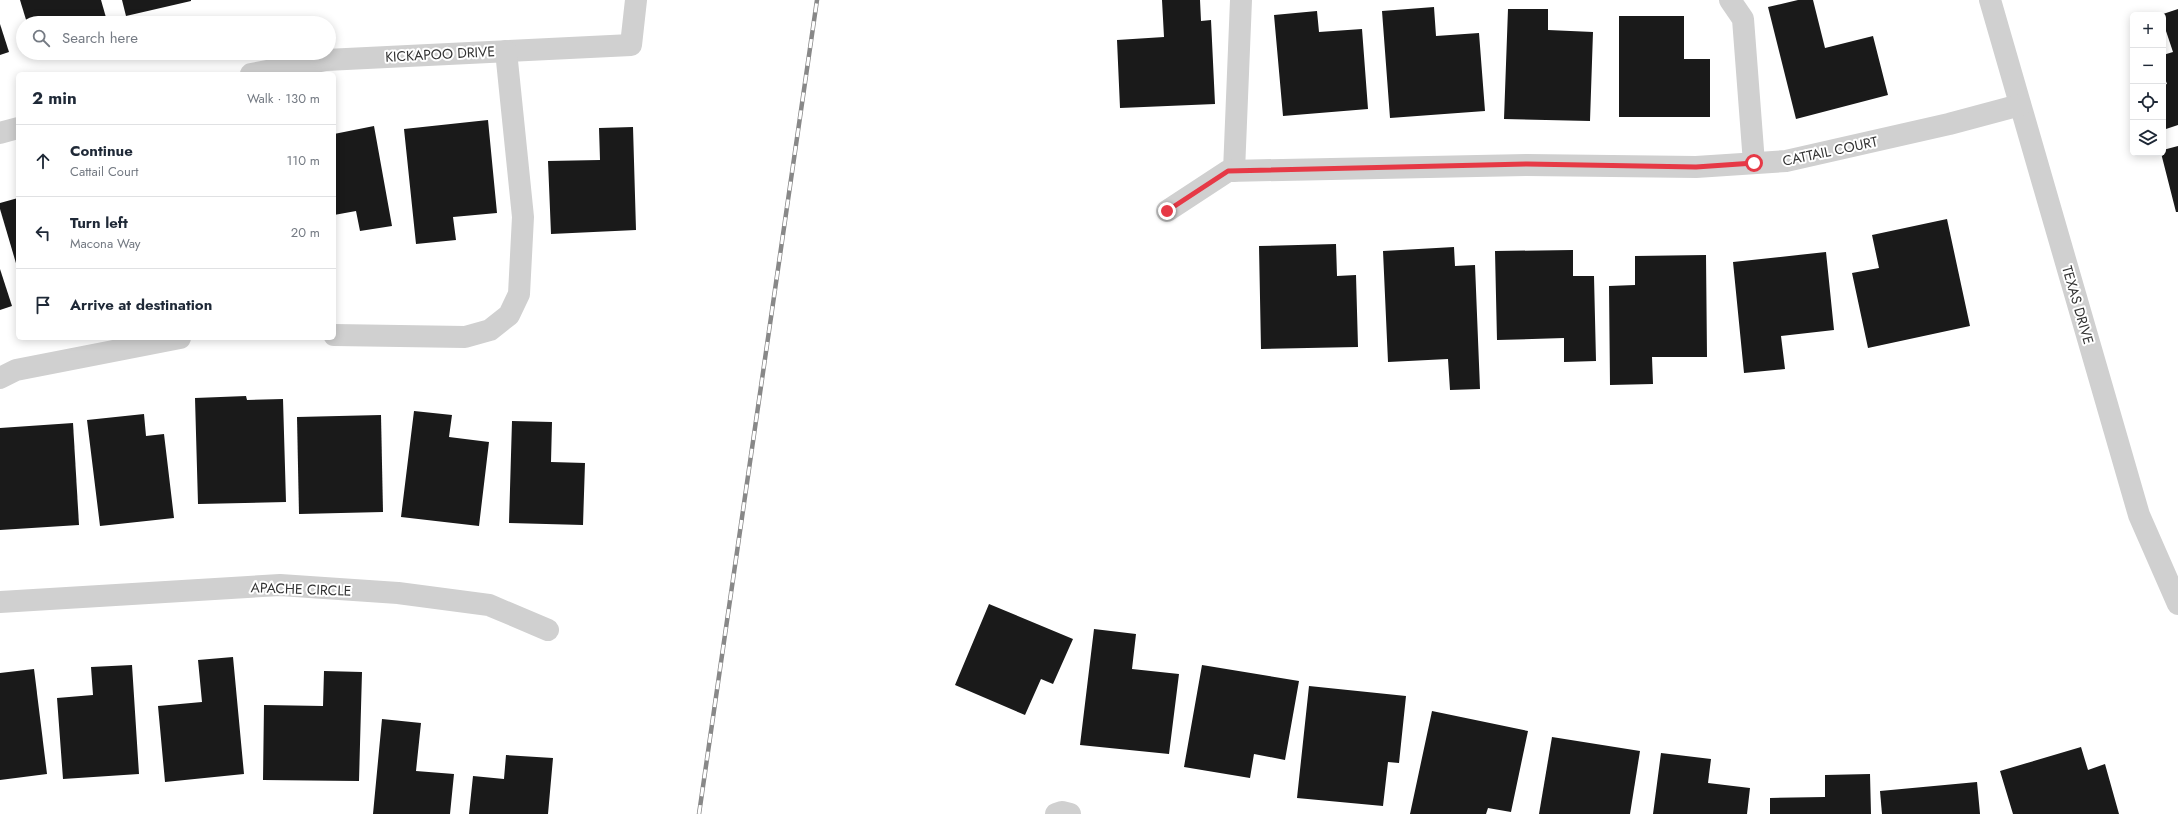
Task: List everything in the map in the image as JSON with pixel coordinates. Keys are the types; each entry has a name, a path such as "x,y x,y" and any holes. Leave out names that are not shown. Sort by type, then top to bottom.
{"street":[{"name":"KICKAPOO DRIVE","path":"336,60 631,45 636,0"},
{"path":"1167,211 1231,171 1241,0"},
{"path":"1730,0 1743,19 1754,163"},
{"name":"TEXAS DRIVE","path":"1990,0 2139,515 2178,604"},
{"path":"336,334 465,337 490,330 509,315 519,294 523,217 506,51"},
{"name":"KICKAPOO DRIVE","path":"262,72 326,60"},
{"name":"CATTAIL COURT","path":"1231,171 1527,164 1696,167 1786,161 1949,124 2020,105"},
{"path":"0,133 16,129"},
{"path":"0,378 16,370 170,340"},
{"name":"APACHE CIRCLE","path":"0,602 280,585 398,593 489,605 548,630"},
{"path":"1056,814 1062,812 1070,814"}],"building":[{"path":"20,0 101,0 106,16 25,16"},
{"path":"122,0 191,0 191,1 126,16"},
{"path":"1162,0 1200,0 1201,21 1211,20 1215,104 1120,108 1117,40 1164,37"},
{"path":"1798,0 1813,0 1825,48 1873,36 1888,95 1796,119 1768,7"},
{"path":"1434,7 1436,36 1479,33 1485,111 1390,118 1382,11"},
{"path":"1508,9 1548,9 1548,30 1593,32 1590,121 1504,119"},
{"path":"2178,9 2178,125 2166,129 2166,54 2173,52 2166,31 2166,13"},
{"path":"1317,11 1319,32 1362,29 1368,109 1283,116 1274,15"},
{"path":"1619,16 1684,16 1684,59 1710,59 1710,117 1619,117"},
{"path":"0,24 9,52 0,55"},
{"path":"488,120 497,213 453,217 456,240 416,244 404,129"},
{"path":"374,126 392,226 360,231 356,211 336,215 336,134"},
{"path":"633,127 636,230 551,234 548,161 600,160 599,128"},
{"path":"2178,146 2178,212 2176,212 2162,156 2166,156 2166,149"},
{"path":"16,199 16,263 0,209 0,203"},
{"path":"1947,219 1970,326 1868,348 1852,273 1879,268 1872,235"},
{"path":"1336,244 1337,276 1356,275 1358,347 1261,349 1259,246"},
{"path":"1454,247 1455,266 1475,265 1480,389 1450,390 1448,359 1388,362 1383,251"},
{"path":"1573,250 1573,276 1594,276 1596,361 1564,362 1564,338 1497,340 1495,251"},
{"path":"1826,252 1834,330 1781,336 1785,369 1744,373 1733,262"},
{"path":"1706,255 1707,357 1652,357 1653,384 1610,385 1609,286 1635,285 1635,256"},
{"path":"0,269 12,306 0,310"},
{"path":"246,396 247,400 283,399 286,502 198,504 195,398"},
{"path":"414,411 452,415 449,437 489,442 479,526 401,517"},
{"path":"144,414 146,436 164,434 174,518 100,526 87,420"},
{"path":"381,415 383,512 299,514 297,417"},
{"path":"512,421 552,422 551,462 585,463 583,525 509,523"},
{"path":"73,423 79,525 0,530 0,428"},
{"path":"989,604 1073,639 1053,684 1041,679 1025,715 955,685"},
{"path":"1094,629 1136,634 1132,669 1179,674 1169,754 1080,745"},
{"path":"233,657 244,774 165,782 158,706 202,702 198,660"},
{"path":"132,665 139,774 63,779 57,698 93,695 91,667"},
{"path":"1202,665 1299,681 1285,760 1254,754 1250,778 1184,767"},
{"path":"34,669 47,774 0,780 0,673"},
{"path":"324,671 362,672 359,781 263,780 264,705 323,706"},
{"path":"1309,686 1406,696 1399,763 1388,762 1383,806 1297,798"},
{"path":"1432,711 1528,731 1511,812 1488,808 1486,814 1410,814"},
{"path":"382,719 421,723 416,771 454,774 450,814 373,814"},
{"path":"1552,737 1640,751 1630,814 1539,814"},
{"path":"2081,747 2088,770 2105,764 2119,814 2013,814 2000,771"},
{"path":"1661,753 1711,759 1708,783 1750,788 1747,814 1653,814"},
{"path":"506,755 553,758 548,814 469,814 473,776 504,779"},
{"path":"1870,774 1871,814 1770,814 1770,798 1825,797 1825,775"},
{"path":"1977,782 1980,814 1882,814 1880,791"}],"railway":[{"path":"699,814 817,0"}],"route":[{"path":"1167,211 1228,171 1527,164 1696,167 1754,163"}]}
